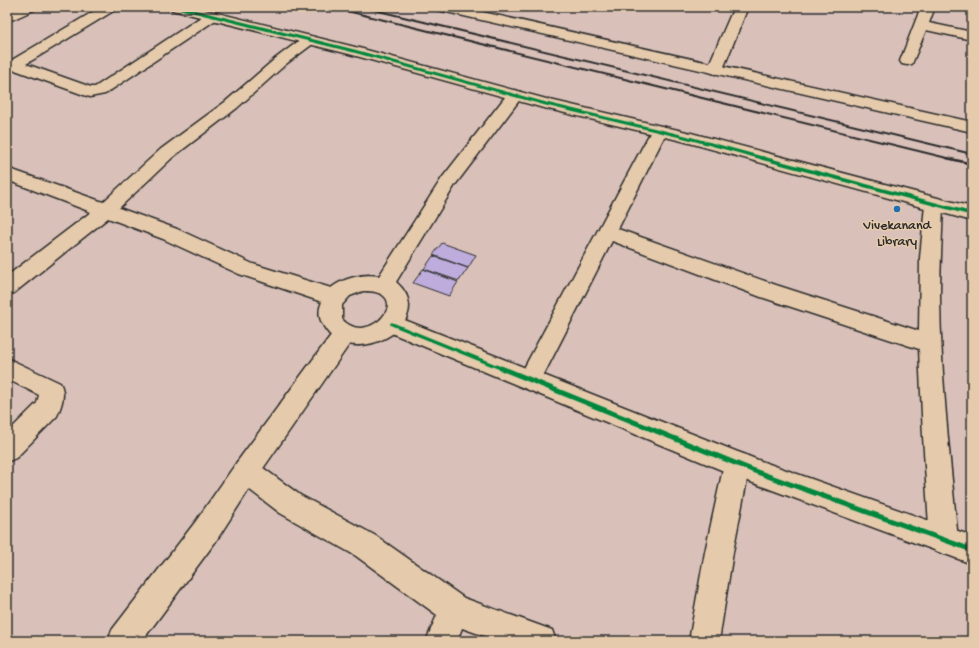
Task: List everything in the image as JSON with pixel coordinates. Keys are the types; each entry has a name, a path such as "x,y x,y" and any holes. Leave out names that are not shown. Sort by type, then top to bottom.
{"street":[{"path":"7,18 30,7"},
{"path":"10,67 110,7"},
{"path":"177,7 659,131 972,214"},
{"path":"442,7 972,127"},
{"path":"715,69 741,7"},
{"path":"907,61 928,7"},
{"path":"10,67 90,92 99,91 212,16"},
{"path":"921,25 972,36"},
{"path":"7,287 105,211 167,154 231,105 281,61 309,40"},
{"path":"384,285 448,182 515,95"},
{"path":"530,379 659,131"},
{"path":"7,174 170,234 246,269 335,298"},
{"path":"934,205 930,265 931,344 934,428 944,540"},
{"path":"607,232 696,267 825,311 931,344"},
{"path":"374,283 384,285 392,290 397,298 399,306 397,315 392,324 372,335 361,336 340,331 333,324 330,316 330,307 335,298 342,291 352,286 374,283"},
{"path":"392,324 737,464 972,550"},
{"path":"123,641 206,531 246,471 345,333"},
{"path":"7,368 52,390 48,408 7,450"},
{"path":"704,641 719,552 737,464"},
{"path":"246,471 290,504 366,546 454,610 541,641"},
{"path":"441,641 454,610"}],"building":[{"path":"442,243 476,255 468,268 433,255"},
{"path":"433,256 468,268 459,281 424,269"},
{"path":"423,269 458,282 449,296 413,283"}],"railway":[{"path":"331,7 951,159"},
{"path":"362,7 972,154"},
{"path":"947,158 972,164"}],"cycle path":[{"path":"177,7 354,51 546,104 685,137 972,214"},
{"path":"392,324 757,472 972,550"}],"place":[{"name":"Vivekanand Library","path":"897,209"}]}
